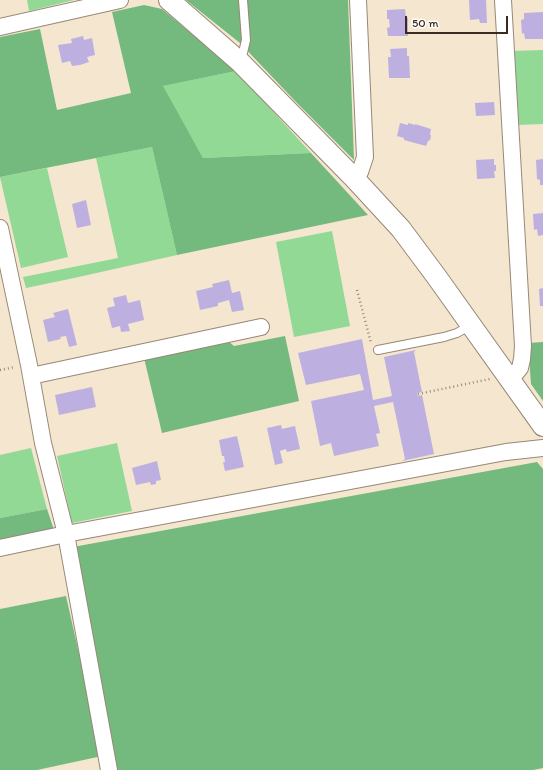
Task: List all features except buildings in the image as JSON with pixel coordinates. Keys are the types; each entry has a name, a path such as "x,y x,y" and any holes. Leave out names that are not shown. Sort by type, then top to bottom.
{"street":[{"path":"0,27 120,0"},
{"path":"169,0 240,62 354,178 401,229 471,325 503,378 543,426"},
{"path":"354,178 360,172 365,158 358,0"},
{"path":"503,0 523,346 520,368 503,378"},
{"path":"0,228 31,376 43,443 66,534 109,770"},
{"path":"31,376 261,327"},
{"path":"0,548 66,534 506,452 543,448"}],"lane":[{"path":"240,62 246,40 243,0"},
{"path":"378,350 444,337 457,333 471,325"}],"path":[{"path":"357,290 373,351 378,350"},
{"path":"418,394 488,379 503,378"}],"green space":[{"path":"27,0 74,0 29,11"},
{"path":"186,0 348,0 354,160 240,43"},
{"path":"144,5 162,9 236,71 163,86 203,158 311,153 368,215 177,255 152,147 0,177 0,37 40,29 57,110 131,93 112,12"},
{"path":"543,50 543,124 515,125 511,51"},
{"path":"236,71 311,153 203,158 162,86"},
{"path":"152,147 177,255 26,288 23,277 118,258 96,158"},
{"path":"47,168 68,257 21,268 0,177"},
{"path":"332,231 350,326 294,337 276,242"},
{"path":"285,336 299,401 162,433 144,358 228,341 234,346"},
{"path":"543,342 543,401 531,384 528,343"},
{"path":"117,443 132,511 72,523 57,456"},
{"path":"31,448 47,509 0,518 0,455"},
{"path":"537,462 543,469 543,768 533,770 116,770 73,547"},
{"path":"47,509 54,530 0,541 0,518"},
{"path":"66,596 102,756 37,770 0,770 0,609"}]}
